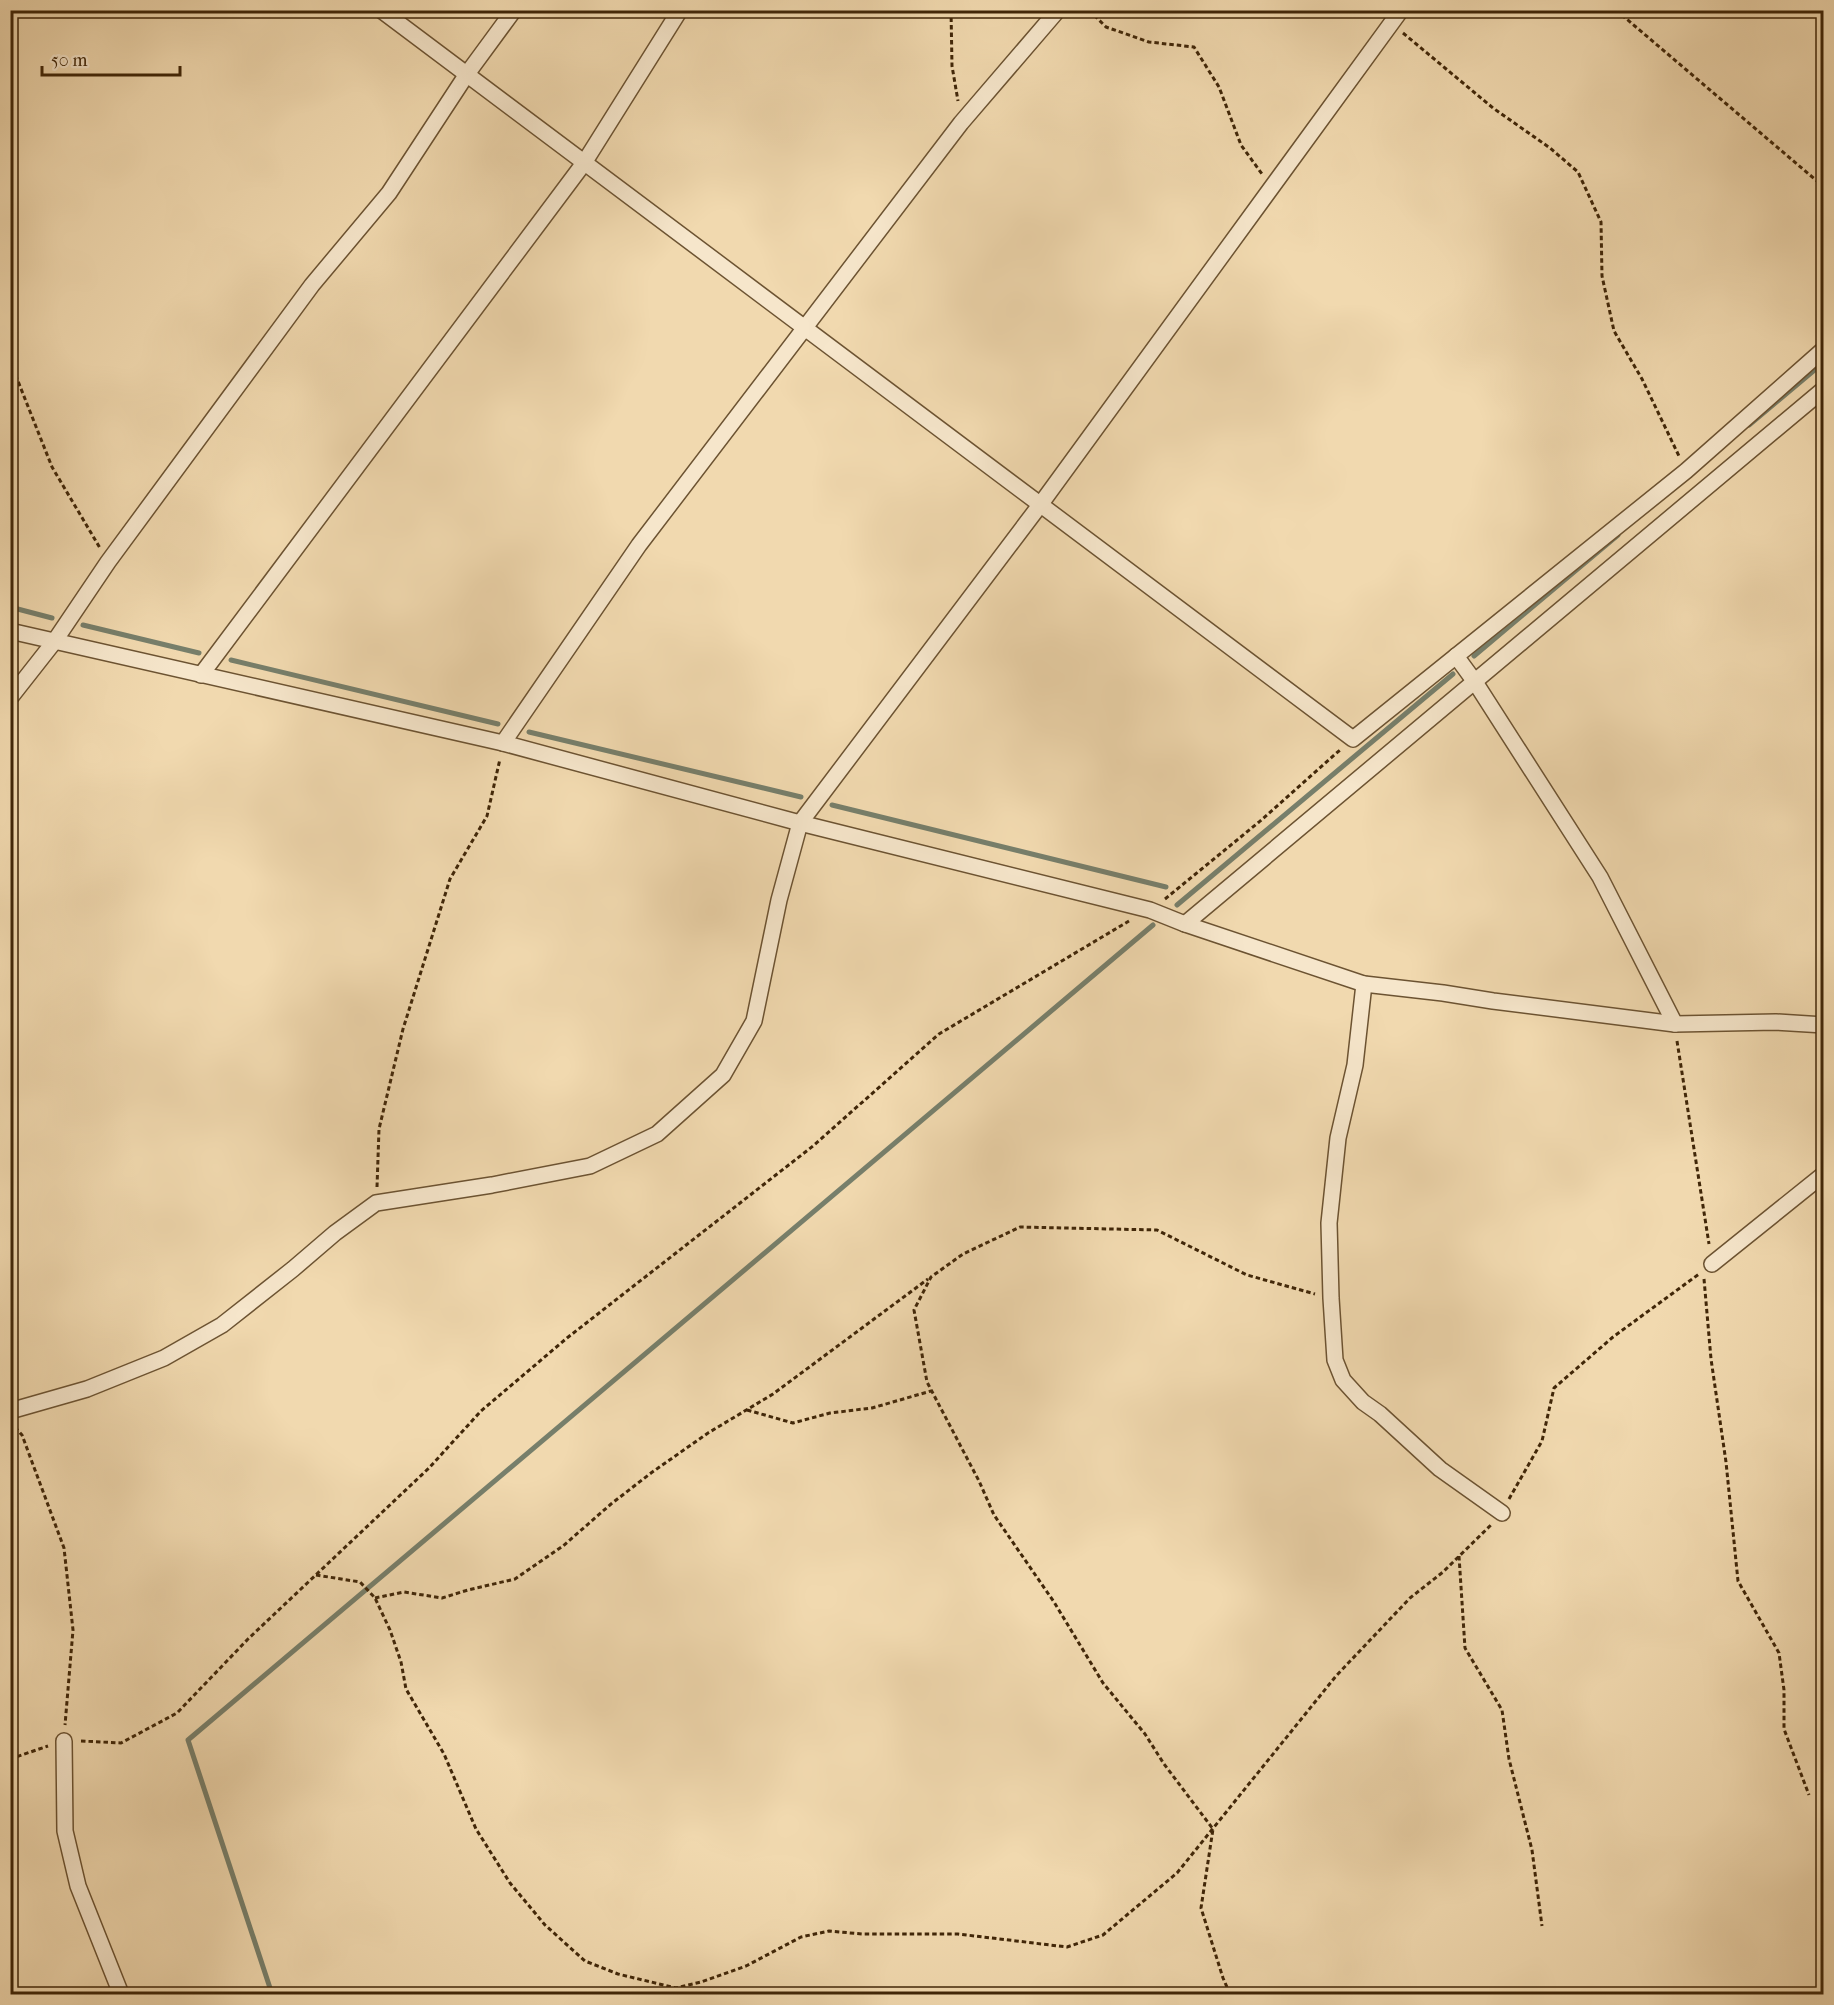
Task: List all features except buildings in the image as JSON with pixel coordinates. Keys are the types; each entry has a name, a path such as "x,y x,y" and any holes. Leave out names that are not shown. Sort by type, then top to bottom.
{"street":[{"path":"381,10 1353,739 1686,471 1824,350"},
{"path":"10,698 54,642 108,562 312,285 389,194 467,74 514,10"},
{"path":"201,675 584,163 680,10"},
{"path":"503,743 639,545 962,123 1058,10"},
{"path":"10,1412 87,1389 164,1358 203,1336 222,1325 335,1233 376,1203 492,1185 590,1166 657,1134 723,1075 754,1021 779,900 800,823 1040,505 1401,10"},
{"path":"1185,924 1824,389"},
{"path":"1807,403 1824,404"},
{"path":"10,631 503,743 800,823 1150,910 1364,984 1675,1024 1776,1022 1824,1025"},
{"path":"1456,656 1600,877 1675,1024"},
{"path":"1364,984 1355,1065 1338,1138 1329,1223 1335,1360 1343,1380 1364,1402 1440,1469 1502,1513"},
{"path":"1712,1264 1824,1174"},
{"path":"64,1741 65,1832 78,1886 121,1995"}],"path":[{"path":"951,10 952,66 962,123"},
{"path":"1089,10 1106,27 1149,42 1194,47 1219,87 1241,145 1261,171 1268,193"},
{"path":"1616,10 1824,187"},
{"path":"1623,16 1630,10"},
{"path":"1392,23 1493,108 1550,148 1578,172 1601,222 1602,276 1614,332 1642,379 1686,471"},
{"path":"10,361 52,467 108,562"},
{"path":"1170,895 1259,822 1353,739"},
{"path":"376,1203 379,1129 403,1029 450,879 487,816 503,743"},
{"path":"10,1759 64,1741 121,1743 177,1713 248,1638 429,1468 480,1412 567,1338 813,1146 939,1034 1111,930 1150,910"},
{"path":"1675,1024 1712,1264"},
{"path":"375,1598 404,1592 441,1598 515,1579 563,1546 651,1473 708,1432 773,1394 963,1254 1020,1227 1158,1230 1247,1275 1331,1298"},
{"path":"316,1575 360,1582 375,1598 390,1630 401,1662 406,1689 444,1754 476,1829 510,1883 545,1925 585,1961 618,1974 676,1988 746,1966 801,1937 829,1931 862,1934 958,1934 1067,1947 1103,1935 1178,1873 1336,1676 1410,1598 1459,1556 1502,1513 1542,1442 1554,1388 1613,1337 1703,1271 1711,1359 1726,1462 1738,1581 1779,1653 1784,1690 1784,1729 1809,1795"},
{"path":"931,1277 914,1310 927,1382 979,1481 994,1515 1054,1602 1103,1683 1145,1734 1213,1829 1201,1908 1230,1995"},
{"path":"747,1410 793,1423 830,1413 872,1408 931,1391"},
{"path":"10,1421 22,1436 64,1548 73,1630 64,1741"},
{"path":"1459,1556 1465,1648 1503,1710 1509,1759 1532,1850 1542,1926"}],"waterway":[{"path":"1749,425 1824,362"},
{"path":"1474,656 1618,535"},
{"path":"10,607 52,618"},
{"path":"83,625 199,653"},
{"path":"231,660 498,724"},
{"path":"1177,905 1453,674"},
{"path":"529,732 801,797"},
{"path":"832,805 1166,887"},
{"path":"272,1994 188,1740 1153,925"}]}
